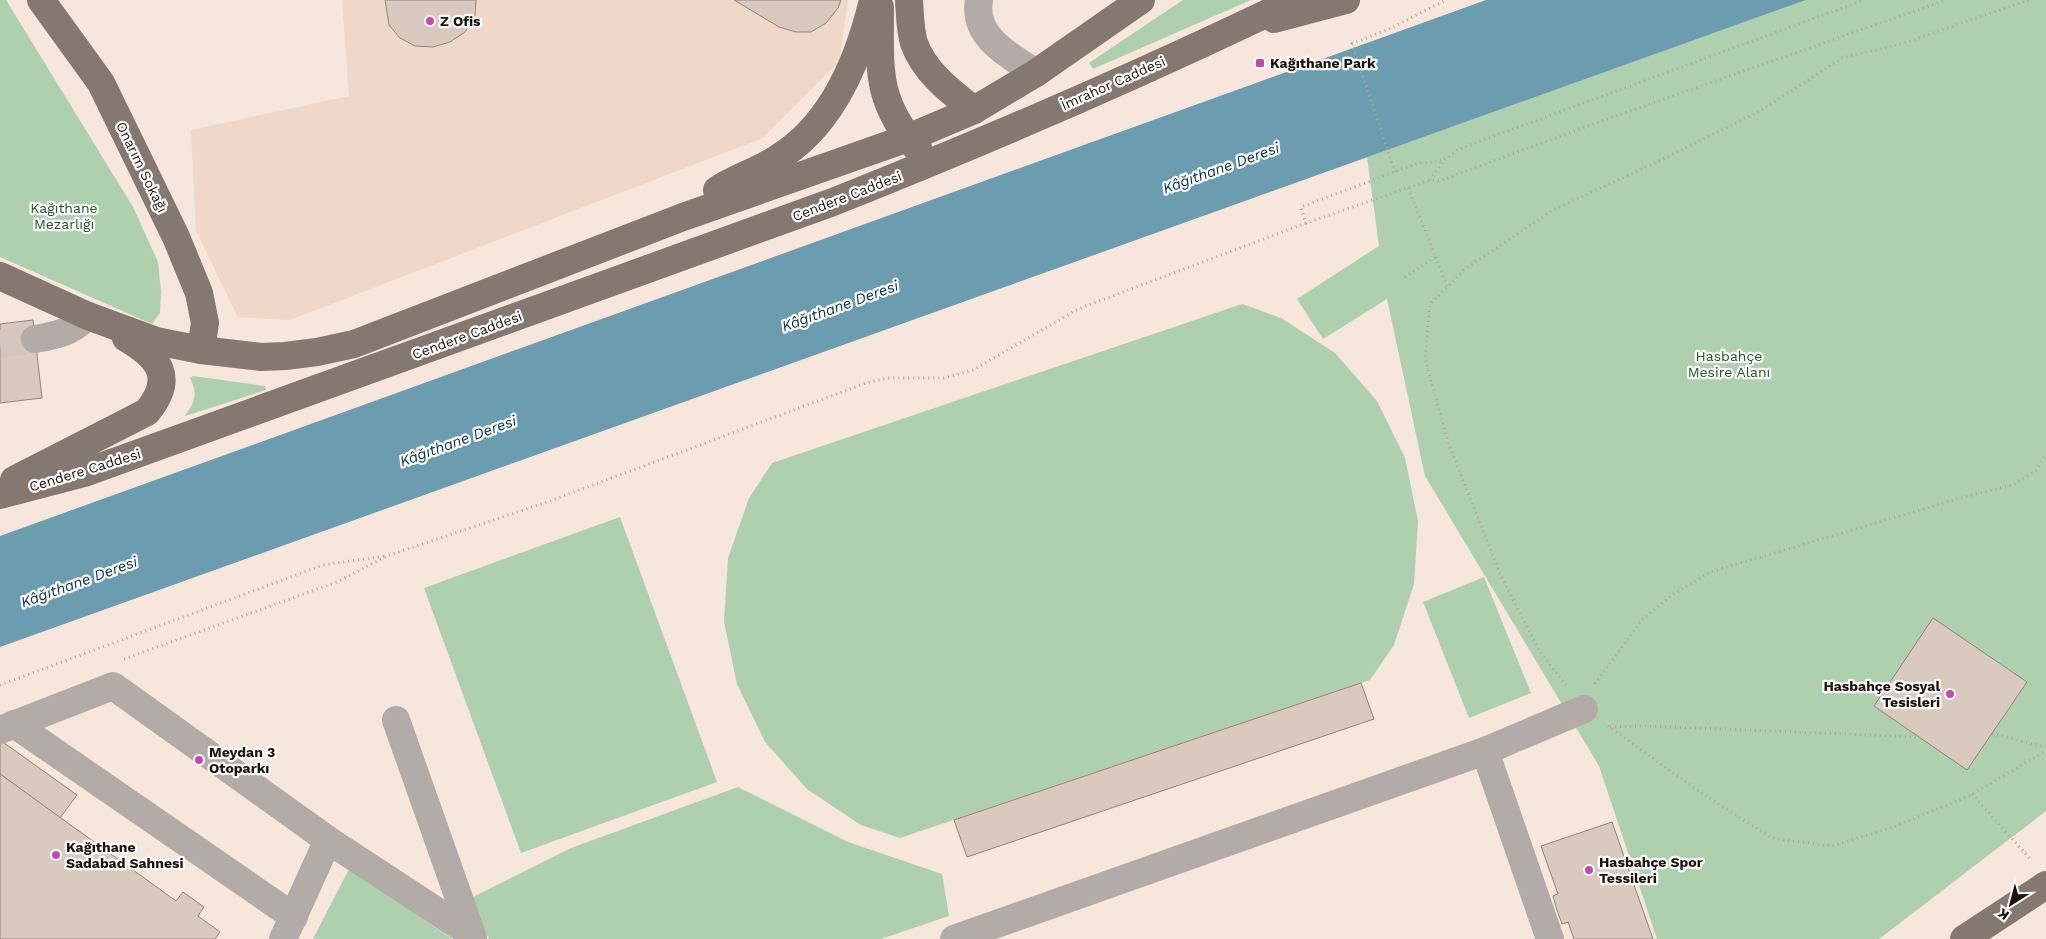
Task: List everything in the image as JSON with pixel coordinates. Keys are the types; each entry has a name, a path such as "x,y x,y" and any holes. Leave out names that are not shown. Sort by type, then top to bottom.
{"main road":[{"name":"Onarım Sokağı","path":"40,0 101,84 176,237 199,293 205,323 201,350"},
{"path":"683,217 700,201 722,186 777,159 793,148 815,127 843,83 867,25 873,0"},
{"path":"880,0 880,68 883,89 893,115 908,138 930,164"},
{"path":"909,0 914,43 923,62 949,90 974,110"},
{"path":"0,276 88,316 156,341 201,350 260,357 317,352 354,344 683,217 908,138 974,110 1036,73 1142,0"},
{"name":"İmrahor Caddesi","path":"930,164 1295,0"},
{"path":"1238,27 1321,8 1346,0"},
{"name":"Cendere Caddesi","path":"0,495 84,473 833,202 930,164"},
{"path":"0,487 147,412 158,399 163,384 157,362 143,348 88,316"},
{"path":"1964,939 2046,884"}],"street":[{"path":"979,0 977,7 980,24 988,37 1005,52 1036,73"},
{"path":"35,339 60,335 77,327 88,316"},
{"path":"328,840 288,928 7,727 114,674 328,840 472,936"},
{"path":"954,939 1485,751 1580,703"},
{"path":"396,720 472,936"},
{"path":"1485,751 1550,939"}],"path":[{"path":"1395,172 1352,44 1389,29 1446,0"},
{"path":"1430,180 1444,160 1459,149 1864,0"},
{"path":"114,674 337,582 387,556 550,501 866,383 888,378 944,378 973,370 1078,309 1306,224 1430,180 1439,181 1607,119 1946,0"},
{"path":"2029,0 1901,44 1842,58 1758,112 1657,162 1551,211 1464,270 1430,304 1425,359 1449,445 1501,576 1540,652 1580,703 1700,792 1772,838 1831,846 1888,829 1972,794 2046,749"},
{"path":"1306,224 1301,207 1416,164 1444,160"},
{"path":"1408,188 1447,286"},
{"path":"1404,277 1436,257"},
{"path":"1580,703 1642,620 1672,594 1710,572 1964,497 2016,484 2036,470 2046,454"},
{"path":"0,685 323,565 387,556"},
{"path":"1610,727 1705,728 1919,737"},
{"path":"1992,734 2046,749"},
{"path":"1972,794 2016,842"}],"shaded area":[{"path":"342,0 848,0 839,62 763,138 290,320 238,317 196,231 191,130 349,96"}],"green space":[{"name":"Kağıthane Mezarlığı","path":"0,0 6,0 133,207 158,262 161,291 160,313 152,324 0,257"},
{"path":"1183,0 1251,0 1093,69 1089,63"},
{"name":"Hasbahçe Mesire Alanı","path":"1806,0 2046,0 2046,811 1879,939 1657,939 1599,766 1425,476 1387,299 1323,339 1297,299 1379,246 1367,157"},
{"path":"1242,304 1281,318 1335,353 1377,401 1405,458 1418,521 1414,584 1394,645 1370,680 900,838 861,825 807,789 765,742 737,684 724,622 728,558 749,498 772,463"},
{"path":"193,376 265,386 266,390 185,416 191,406 195,393 190,378"},
{"path":"620,517 717,782 521,853 424,588"},
{"path":"1484,577 1531,693 1469,718 1423,602"},
{"path":"738,787 848,842 942,874 949,916 881,939 489,939 469,899 571,848"},
{"path":"349,869 451,938 452,939 313,939"}],"water":[{"name":"Kâğıthane Deresi","path":"1486,0 1806,0 0,647 0,536"}],"building":[{"name":"Z Ofis","path":"385,0 476,0 475,16 465,32 450,42 433,47 415,46 400,38 389,25"},
{"path":"734,0 841,0 838,8 826,23 811,32 796,32 779,27"},
{"path":"33,320 42,398 0,403 0,324"},
{"name":"Hasbahçe Sosyal Tesisleri","path":"1933,618 2027,682 1967,770 1874,706"},
{"path":"1361,683 1374,719 967,857 954,820"},
{"path":"0,740 77,795 60,818 0,774"},
{"name":"Kağıthane Sadabad Sahnesi","path":"0,774 176,901 183,892 204,907 198,916 220,932 215,939 0,939"},
{"name":"Hasbahçe Spor Tessileri","path":"1612,822 1653,939 1574,939 1568,922 1562,924 1557,910 1553,896 1558,894 1541,846"}],"tunnel":[{"path":"0,344 35,339"}],"place":[{"name":"Z Ofis","path":"430,21"},
{"name":"Kağıthane Park","path":"1260,63"},
{"name":"Hasbahçe Sosyal Tesisleri","path":"1950,694"},
{"name":"Meydan 3 Otoparkı","path":"199,760"},
{"name":"Kağıthane Sadabad Sahnesi","path":"56,855"},
{"name":"Hasbahçe Spor Tessileri","path":"1589,870"}]}
